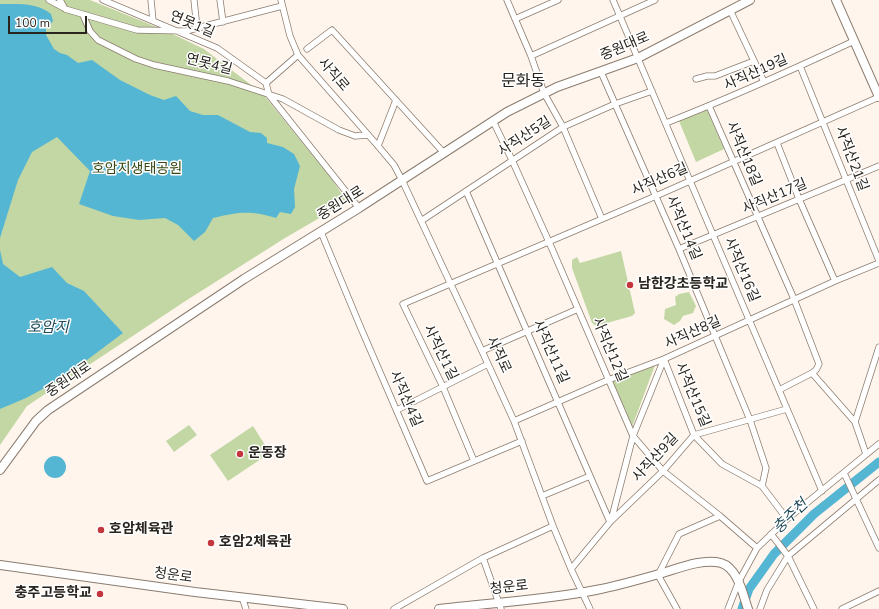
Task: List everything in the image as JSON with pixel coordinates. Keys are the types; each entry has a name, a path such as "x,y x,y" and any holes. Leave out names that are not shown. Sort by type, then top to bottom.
{"street":[{"path":"49,0 65,9 136,30 178,32 223,22 282,3"},
{"path":"60,0 65,9"},
{"name":"연못1길","path":"103,0 217,48 266,83"},
{"path":"122,0 122,7"},
{"path":"151,0 153,21"},
{"path":"194,0 197,28"},
{"path":"220,0 223,22"},
{"path":"507,0 531,56 544,93 563,127 602,219"},
{"path":"515,19 558,0"},
{"name":"사직산16길","path":"613,0 822,491"},
{"path":"531,56 655,0"},
{"name":"중원대로","path":"0,470 36,421 48,410 235,285 359,208 493,121 544,93 638,58 750,0"},
{"path":"836,0 879,97"},
{"name":"사직로","path":"282,3 290,36 298,55 394,165 402,180 514,421 553,526 590,609"},
{"path":"730,10 764,82"},
{"name":"연못4길","path":"83,15 90,31 98,40 136,59 154,65 228,81 283,99 339,130 355,136 368,135"},
{"path":"307,49 332,30 444,153"},
{"name":"사직산19길","path":"666,123 709,106 854,41"},
{"path":"298,55 266,83 269,95 359,208"},
{"path":"696,79 714,76 754,61"},
{"name":"사직산21길","path":"800,66 824,122 879,262"},
{"name":"사직산14길","path":"601,72 680,249 750,420 766,468 762,486"},
{"name":"사직산5길","path":"421,221 563,127 615,104 652,91"},
{"name":"사직산6길","path":"450,282 656,196 879,97"},
{"path":"378,146 396,100"},
{"name":"사직산18길","path":"709,106 794,299 819,364 816,370 812,373"},
{"name":"사직산12길","path":"493,121 512,160 633,436 663,470 758,548"},
{"path":"777,143 799,199 835,281"},
{"name":"사직산17길","path":"680,249 879,166"},
{"name":"사직산11길","path":"466,191 610,522"},
{"name":"사직산4길","path":"321,232 427,481 522,442"},
{"name":"사직산8길","path":"514,421 608,380 664,359 794,299 879,262"},
{"name":"사직산1길","path":"450,282 403,304 443,387 474,461"},
{"path":"482,351 578,309"},
{"path":"855,422 879,347"},
{"path":"610,522 633,436 664,359"},
{"name":"사직산15길","path":"664,359 694,435 722,464 762,486 787,519"},
{"path":"397,410 488,364"},
{"path":"778,390 812,373 855,422 866,454"},
{"name":"사직산9길","path":"571,569 610,522 663,470 694,435 787,409"},
{"path":"728,609 739,581 758,548 787,519 879,444"},
{"path":"844,473 879,548"},
{"path":"542,496 590,476"},
{"path":"760,609 767,590 788,556 879,480"},
{"path":"658,575 678,534 720,516"},
{"path":"394,609 483,558 553,526"},
{"path":"771,534 788,556 814,609"},
{"path":"483,558 500,606"},
{"path":"582,592 658,575 688,566 709,562 722,563 732,571 739,581 748,609"},
{"name":"청운로","path":"0,565 343,609"},
{"path":"658,575 677,609"},
{"path":"842,609 879,591"},
{"name":"청운로","path":"439,609 500,606 582,592"},
{"path":"242,597 246,609"}],"green space":[{"name":"호암지생태공원","path":"0,0 90,0 164,30 204,49 263,94 331,178 347,202 285,238 187,300 27,406 0,445"},
{"path":"707,110 724,149 696,162 679,121"},
{"path":"621,251 635,313 632,316 596,326 592,323 572,268 572,260 577,257 580,263"},
{"path":"689,292 696,306 693,313 683,316 680,321 674,325 664,319 665,309 676,305 675,297 679,294"},
{"path":"655,365 632,427 612,381"},
{"path":"189,425 197,435 174,452 166,441"},
{"name":"운동장","path":"253,426 270,453 228,481 210,455"}],"water":[{"path":"0,4 20,4 40,7 51,14 53,21 46,29 46,35 54,49 67,55 78,63 92,60 120,80 150,95 164,100 176,96 190,111 203,115 218,115 250,132 261,133 267,138 267,143 283,147 294,154 300,166 294,189 295,207 291,214 280,212 276,218 267,215 244,213 230,214 213,218 205,232 194,241 178,225 165,218 139,220 113,216 79,204 90,171 57,137 32,152 18,180 0,238"},
{"name":"호암지","path":"0,250 3,264 20,277 52,267 67,283 84,291 123,333 63,378 26,398 0,409"},
{"path":"55,456 63,459 66,467 63,475 55,478 47,475 44,467 47,459"}],"waterway":[{"name":"충주천","path":"742,609 749,589 774,554 814,514 879,462"}],"place":[{"name":"남한강초등학교","path":"630,285"},
{"name":"운동장","path":"240,454"},
{"name":"호암체육관","path":"101,530"},
{"name":"호암2체육관","path":"211,543"},
{"name":"충주고등학교","path":"100,594"}],"district":[{"name":"문화동","path":"523,82"}]}
